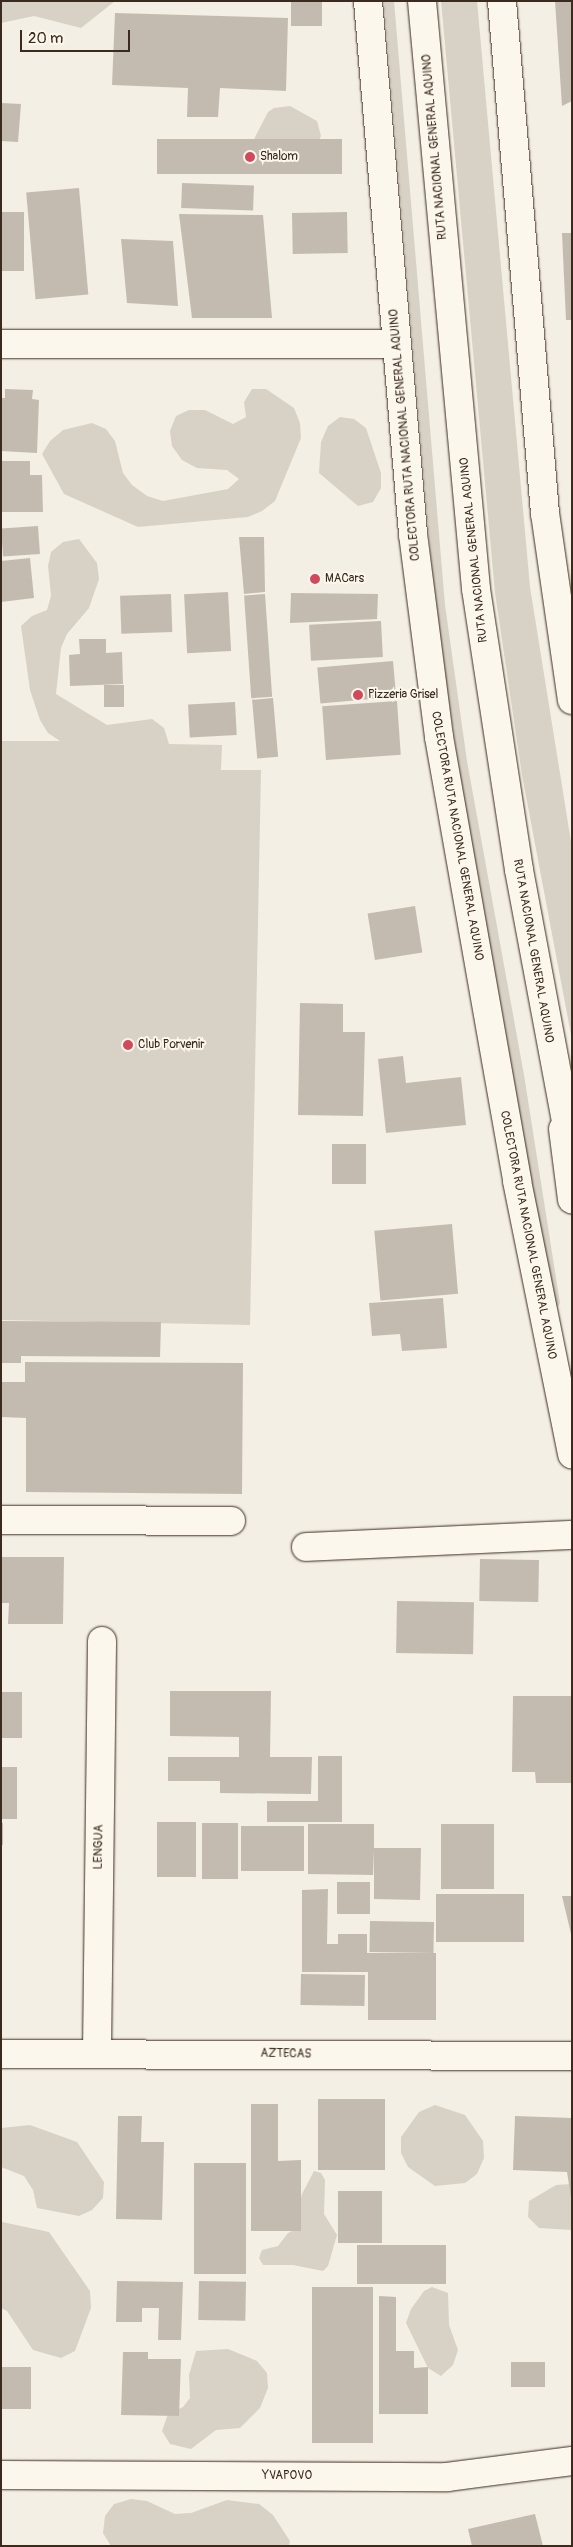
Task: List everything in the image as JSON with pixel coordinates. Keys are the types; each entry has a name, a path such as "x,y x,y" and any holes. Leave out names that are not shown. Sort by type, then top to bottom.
{"main road":[{"name":"COLECTORA RUTA NACIONAL GENERAL AQUINO","path":"368,1 413,534 439,737 517,1181 572,1456"},
{"name":"RUTA NACIONAL GENERAL AQUINO","path":"422,1 476,589 518,870 558,1091 572,1154"},
{"path":"502,1 545,513 572,700"},
{"path":"1,344 396,344"},
{"path":"558,1091 572,1199"},
{"path":"1,1520 231,1521"},
{"path":"306,1547 572,1535"},
{"name":"LENGUA","path":"97,2052 102,1641"},
{"name":"AZTECAS","path":"1,2054 97,2052 572,2056"},
{"name":"YVAPOVO","path":"1,2475 447,2477 572,2461"}],"shaded area":[{"path":"1,1 115,1 81,28 34,16 1,23"},
{"path":"384,1 394,1 445,605 467,761 524,1075 560,1303 557,1308 553,1307 545,1268 458,763 435,608"},
{"path":"441,1 477,1 530,587 572,848 572,1040 522,775 495,593"},
{"path":"290,106 317,121 321,136 314,152 253,141 268,112 274,108"},
{"path":"252,389 266,389 294,408 300,423 301,438 275,501 262,511 248,517 138,527 64,494 42,454 50,441 63,430 92,423 106,429 115,441 123,473 132,485 147,496 163,501 228,489 239,479 227,470 197,468 182,460 172,446 170,431 176,416 189,410 205,410 233,424 246,417 244,402"},
{"path":"340,417 354,419 366,428 381,473 381,488 373,502 358,506 319,473 321,442 328,426"},
{"name":"Club Porvenir","path":"79,539 97,563 99,579 89,608 67,634 61,648 56,694 107,725 152,719 164,728 169,744 222,745 221,770 261,770 250,1325 1,1320 1,741 60,741 48,733 40,720 30,690 21,626 32,616 47,610 51,596 48,566 51,552 63,542"},
{"path":"435,2105 465,2115 483,2141 484,2158 477,2174 465,2183 435,2186 408,2167 401,2153 401,2137 419,2112"},
{"path":"30,2125 77,2142 104,2182 103,2198 92,2210 79,2216 37,2208 33,2190 24,2176 1,2167 1,2128"},
{"path":"314,2171 321,2173 325,2180 324,2214 337,2235 328,2266 323,2271 293,2265 263,2265 259,2258 262,2250 278,2246 288,2233 301,2227 298,2211 302,2194"},
{"path":"572,2184 572,2230 539,2228 528,2217 529,2201 556,2185"},
{"path":"2,2222 49,2232 90,2291 91,2308 75,2351 61,2358 33,2350 7,2311 1,2308"},
{"path":"432,2287 448,2293 449,2325 458,2350 453,2365 441,2376 428,2368 406,2323 411,2309 424,2291"},
{"path":"228,2349 257,2361 267,2373 268,2388 260,2408 240,2428 216,2430 191,2449 170,2444 162,2431 168,2414 183,2407 190,2398 189,2375 196,2351"},
{"path":"131,2499 147,2501 175,2514 191,2513 227,2500 259,2504 273,2515 290,2541 289,2546 111,2546 103,2533 105,2516 114,2504"}],"building":[{"path":"291,1 322,1 322,26 291,26"},
{"path":"555,1 572,1 572,101 562,106"},
{"path":"115,13 288,18 286,91 220,88 218,117 187,117 188,88 112,85"},
{"path":"1,103 21,104 18,142 1,141"},
{"name":"Shalom","path":"157,139 342,139 342,174 157,174"},
{"path":"182,183 254,186 253,210 181,208"},
{"path":"79,188 88,295 36,299 26,193"},
{"path":"1,212 24,212 24,271 1,271"},
{"path":"347,212 348,253 293,254 292,213"},
{"path":"179,214 263,215 272,318 192,318"},
{"path":"562,233 572,233 572,320 566,320"},
{"path":"121,239 173,241 178,306 127,303"},
{"path":"5,389 33,390 32,399 39,400 37,453 1,451 1,398 5,398"},
{"path":"1,461 30,461 30,475 42,475 43,512 1,512"},
{"path":"38,526 40,554 3,557 1,529"},
{"path":"239,537 264,537 265,592 244,594"},
{"path":"30,558 34,598 1,602 1,561"},
{"path":"228,592 231,651 187,653 184,594"},
{"path":"291,593 378,594 377,619 290,623"},
{"path":"171,594 172,632 121,634 120,596"},
{"path":"265,594 272,697 251,698 244,595"},
{"path":"381,621 383,657 311,661 309,625"},
{"path":"79,639 106,639 106,653 122,652 123,684 70,686 69,655 80,654"},
{"path":"393,661 396,697 320,703 317,668"},
{"path":"104,685 124,685 124,707 104,707"},
{"path":"273,698 278,757 257,759 252,700"},
{"path":"397,701 401,755 326,760 322,706"},
{"path":"235,702 237,735 190,737 188,704"},
{"path":"415,906 422,952 375,960 368,914"},
{"path":"300,1003 343,1004 343,1032 365,1032 363,1116 298,1115"},
{"path":"403,1056 406,1083 461,1077 466,1125 386,1133 378,1059"},
{"path":"332,1144 366,1144 366,1184 332,1184"},
{"path":"452,1224 458,1294 380,1301 374,1231"},
{"path":"443,1298 447,1348 402,1351 400,1334 372,1336 369,1303"},
{"path":"1,1321 161,1322 160,1357 21,1356 21,1363 1,1363"},
{"path":"25,1362 243,1363 242,1494 26,1492 26,1418 1,1417 1,1382 25,1382"},
{"path":"1,1557 64,1557 63,1624 8,1624 9,1603 1,1603"},
{"path":"480,1559 539,1560 538,1602 479,1601"},
{"path":"397,1601 474,1602 473,1654 396,1653"},
{"path":"170,1691 271,1691 270,1757 312,1757 311,1794 220,1793 220,1781 168,1781 168,1757 239,1757 239,1737 170,1736"},
{"path":"1,1692 22,1692 22,1738 1,1738"},
{"path":"513,1696 572,1696 572,1783 536,1783 535,1772 512,1772"},
{"path":"318,1756 342,1756 342,1822 267,1822 267,1801 318,1801"},
{"path":"1,1767 17,1767 17,1819 1,1819"},
{"path":"157,1822 196,1822 196,1877 157,1877"},
{"path":"1,1823 3,1823 3,1845 1,1845"},
{"path":"202,1823 238,1823 238,1879 202,1879"},
{"path":"308,1824 374,1824 374,1848 421,1848 420,1900 374,1899 374,1850 373,1875 308,1874"},
{"path":"441,1824 494,1824 494,1889 441,1889"},
{"path":"241,1826 304,1826 304,1871 241,1871"},
{"path":"337,1882 370,1882 370,1914 337,1914"},
{"path":"328,1889 327,1944 338,1944 338,1934 367,1934 367,1953 436,1953 436,2020 368,2020 368,1972 302,1972 302,1890"},
{"path":"436,1894 524,1894 524,1942 436,1942"},
{"path":"562,1896 572,1896 572,1934 571,1934"},
{"path":"370,1921 434,1922 433,1953 369,1952"},
{"path":"301,1974 365,1975 364,2006 300,2005"},
{"path":"318,2099 385,2099 385,2170 318,2170"},
{"path":"251,2104 278,2104 278,2161 301,2160 301,2231 251,2231"},
{"path":"118,2116 142,2116 141,2142 164,2142 162,2220 116,2219"},
{"path":"515,2116 572,2118 572,2204 567,2172 513,2170"},
{"path":"194,2163 246,2163 246,2274 194,2274"},
{"path":"338,2191 382,2191 382,2243 338,2243"},
{"path":"357,2245 446,2245 446,2284 357,2284"},
{"path":"117,2281 183,2282 181,2340 158,2340 159,2308 142,2308 142,2322 116,2322"},
{"path":"199,2281 246,2282 245,2321 198,2320"},
{"path":"312,2287 373,2287 373,2443 312,2443"},
{"path":"379,2296 396,2297 396,2351 414,2351 414,2368 428,2367 428,2414 379,2414"},
{"path":"123,2352 148,2352 148,2359 181,2359 179,2416 121,2415"},
{"path":"511,2362 545,2362 545,2387 511,2387"},
{"path":"1,2367 31,2367 31,2409 1,2409"},
{"path":"535,2514 543,2546 472,2546 468,2529"}],"place":[{"name":"Shalom","path":"250,157"},
{"name":"MACars","path":"315,579"},
{"name":"Pizzeria Grisel","path":"358,695"},
{"name":"Club Porvenir","path":"128,1045"}]}
